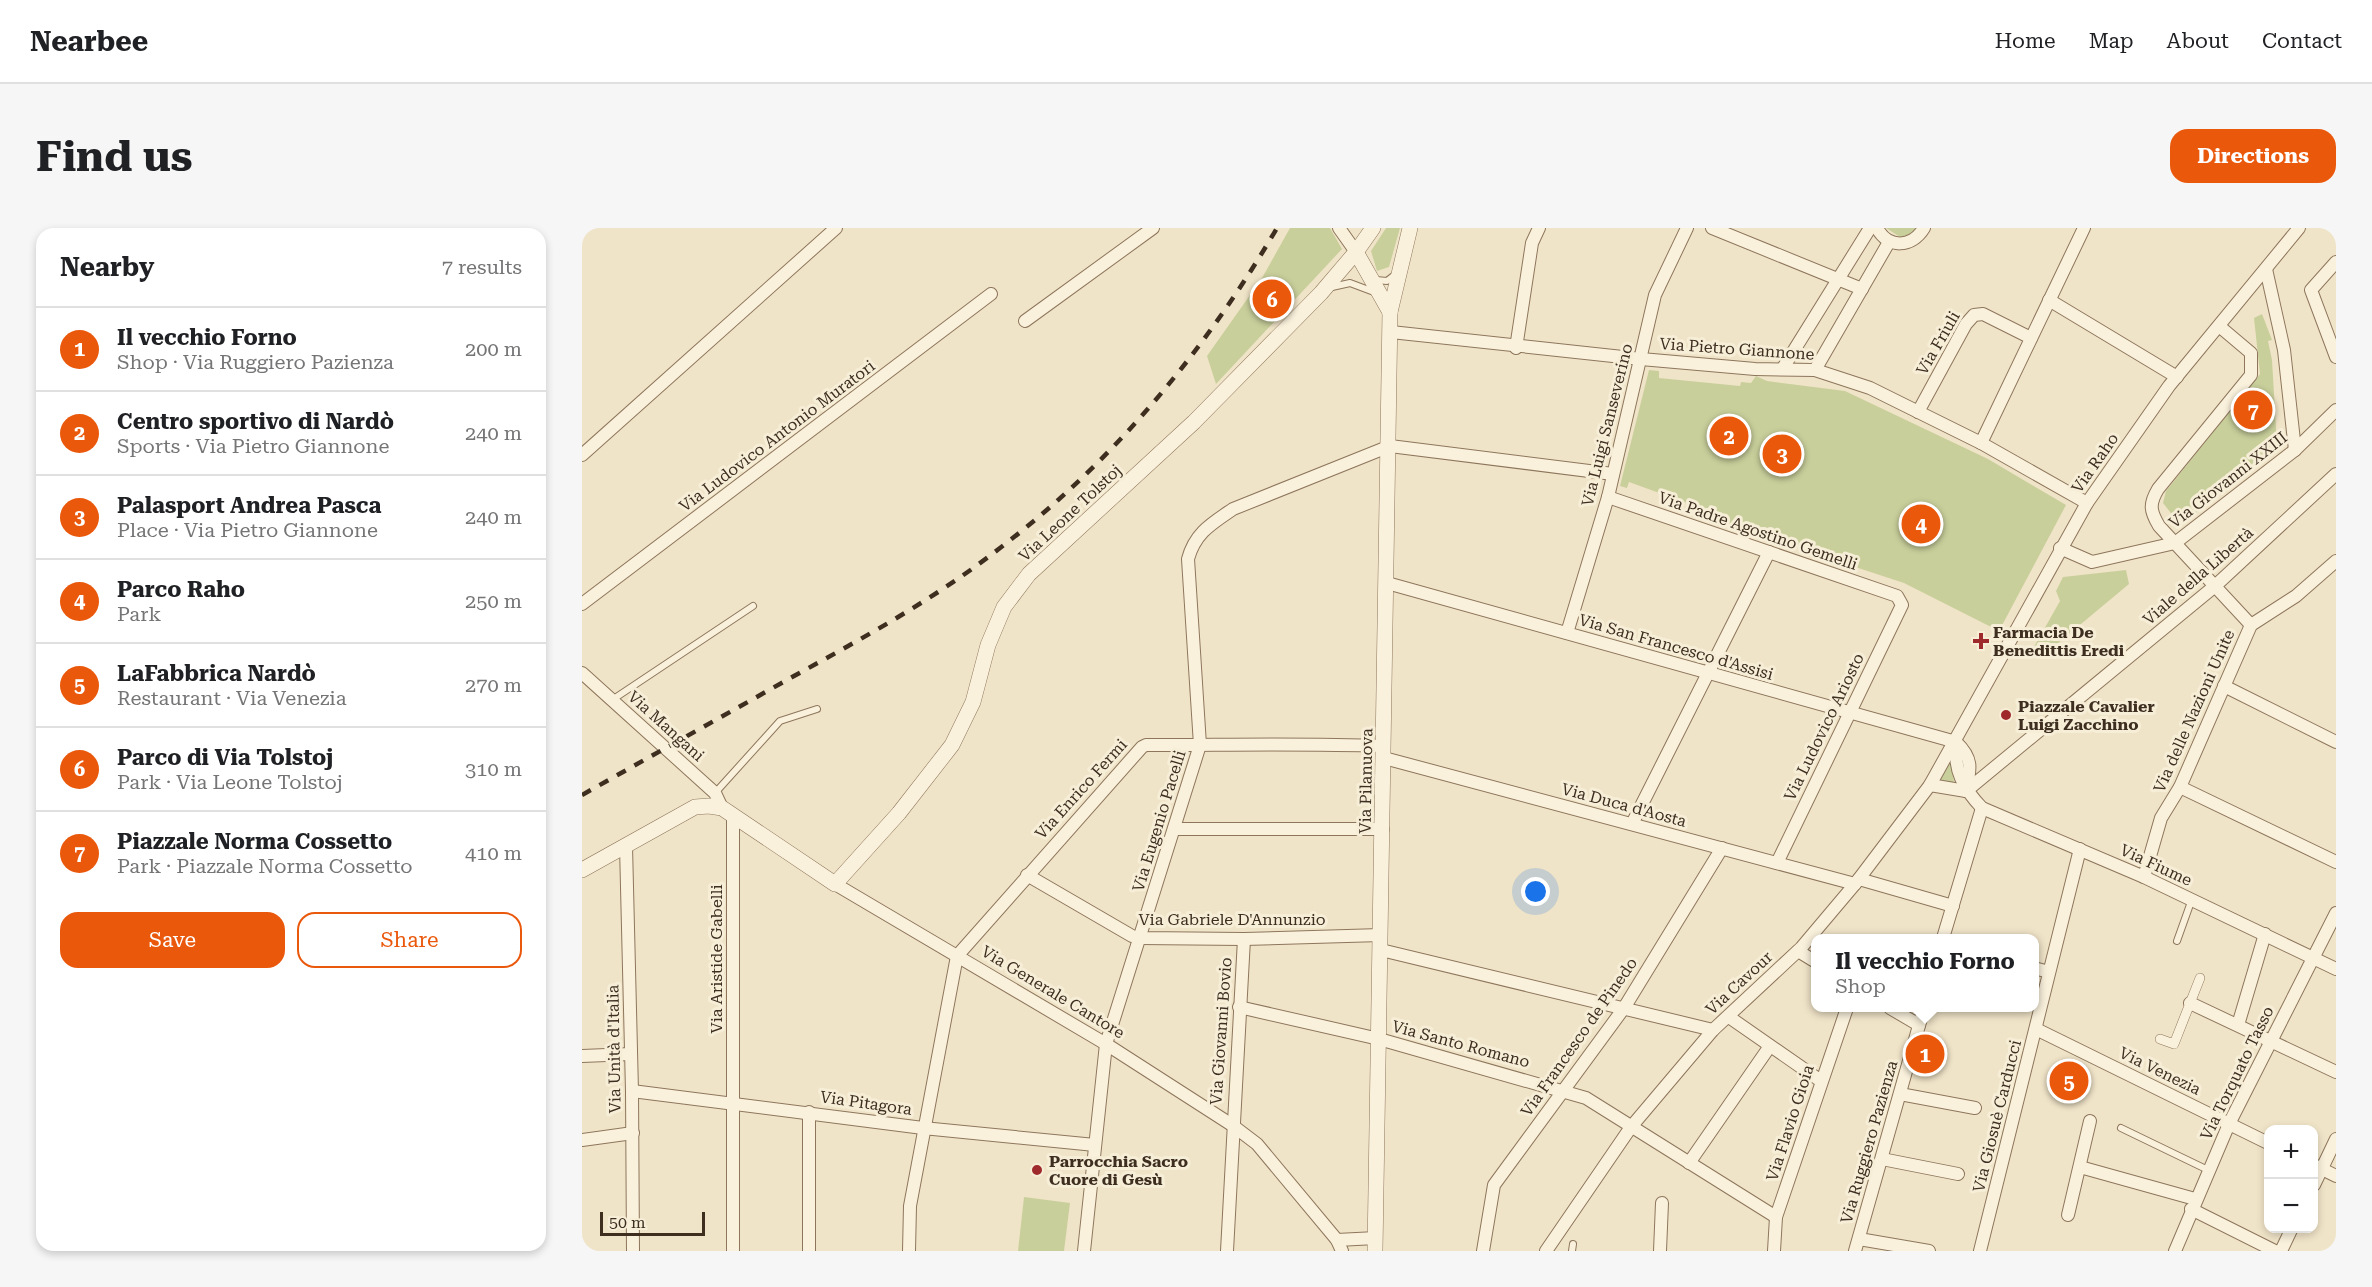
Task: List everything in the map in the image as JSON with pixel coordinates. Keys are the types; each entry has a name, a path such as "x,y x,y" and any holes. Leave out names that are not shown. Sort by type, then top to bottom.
{"street":[{"path":"582,454 836,228"},
{"path":"1024,321 1153,228"},
{"path":"1339,228 1356,252 1390,312"},
{"name":"Via Leone Tolstoj","path":"835,884 899,813 952,745 973,702 988,645 1004,607 1029,574 1194,422 1321,293 1356,252 1372,228"},
{"name":"Via Pilanuova","path":"1376,1245 1390,446 1390,312 1410,228"},
{"path":"1516,348 1532,243 1539,228"},
{"name":"Via Luigi Sanseverino","path":"1566,633 1608,497 1655,296 1687,228"},
{"path":"1712,228 1862,289"},
{"path":"1783,368 1870,228"},
{"path":"1877,228 1889,242 1906,244 1914,241 1924,228"},
{"path":"1981,443 2084,228"},
{"name":"Via Raho","path":"1956,742 2060,548 2087,503 2177,377 2299,228"},
{"path":"1815,370 1889,242"},
{"path":"2336,262 2311,290 2336,357"},
{"path":"2266,269 2284,350 2295,450"},
{"name":"Via Ludovico Antonio Muratori","path":"582,604 991,294"},
{"path":"2049,300 2177,377"},
{"name":"Via Friuli","path":"1918,412 1966,324 1974,315 1983,314 2031,338"},
{"path":"2219,326 2251,353 2251,375 2151,500 2151,513 2175,543 2251,625"},
{"name":"Via Pietro Giannone","path":"1390,333 1516,348 1755,369 1815,370 1870,388 1981,443 2087,503"},
{"name":"Via Giovanni XXIII","path":"2060,548 2092,562 2175,543 2295,450 2336,410"},
{"path":"1200,745 1188,559 1193,542 1211,524 1233,509 1390,446 1613,474"},
{"name":"Viale della Libertà","path":"1966,791 2215,586 2336,474"},
{"name":"Via Padre Agostino Gemelli","path":"1608,497 1769,552 1899,600"},
{"path":"1632,824 1769,552"},
{"name":"Via delle Nazioni Unite","path":"2144,877 2161,818 2180,787 2251,625 2296,596 2336,561"},
{"name":"Via San Francesco d'Assisi","path":"1387,583 1956,742"},
{"name":"Via Ludovico Ariosto","path":"1777,863 1850,712 1899,600"},
{"name":"Via Mangani","path":"582,673 715,793 728,812"},
{"path":"2224,686 2336,742"},
{"path":"1930,785 1966,791 1970,761 1968,753 1956,742"},
{"name":"Via Cavour","path":"1812,934 1857,881 1930,785 1956,742"},
{"name":"Via Enrico Fermi","path":"957,956 1027,875 1146,745 1384,752"},
{"name":"Via Eugenio Pacelli","path":"1084,1251 1107,1044 1200,745"},
{"name":"Via Duca d'Aosta","path":"1384,752 1632,824 1777,863 1953,906"},
{"path":"2180,787 2336,862"},
{"name":"Via Fiume","path":"1966,791 1982,808 2144,877 2336,969"},
{"path":"582,870 695,807 709,806 728,812"},
{"path":"1945,934 1982,808"},
{"name":"Via Generale Cantore","path":"728,812 835,884 1107,1044 1232,1125 1257,1144 1340,1245"},
{"name":"Via Aristide Gabelli","path":"728,812 733,1251"},
{"path":"1174,829 1383,829"},
{"name":"Via Unità d'Italia","path":"626,846 633,1133 633,1251"},
{"name":"Via Francesco de Pinedo","path":"1483,1251 1494,1185 1624,1008 1722,848"},
{"name":"Via Giosuè Carducci","path":"1980,1251 2080,849"},
{"name":"Via Gabriele D'Annunzio","path":"1027,875 1132,936 1140,938 1381,942 1713,1030"},
{"name":"Via Torquato Tasso","path":"2175,1251 2193,1204 2229,1124 2336,913"},
{"path":"2238,1025 2265,934"},
{"name":"Via Cavour","path":"1546,1251 1631,1127 1713,1030 1798,951 1811,936"},
{"name":"Via Giovanni Bovio","path":"1227,1251 1232,1125 1244,939"},
{"path":"1798,951 1811,959"},
{"path":"909,1251 910,1206 957,956"},
{"path":"2039,969 2049,972"},
{"path":"2160,1039 2174,1044 2200,978"},
{"path":"2190,1003 2336,1072"},
{"name":"Via Santo Romano","path":"1239,1007 1379,1039 1565,1090 1586,1098 1776,1217"},
{"name":"Via Flavio Gioia","path":"1774,1251 1776,1217 1846,1012"},
{"path":"1897,1012 1919,1025"},
{"name":"Via Ruggiero Pazienza","path":"1857,1245 1923,1012"},
{"path":"1729,1017 1821,1081"},
{"name":"Via Venezia","path":"2036,1029 2264,1141"},
{"path":"1689,1163 1770,1046"},
{"path":"582,1056 631,1054"},
{"name":"Via Pitagora","path":"632,1091 923,1128 1095,1145"},
{"path":"1900,1094 1975,1108"},
{"path":"809,1112 809,1251"},
{"path":"2068,1215 2090,1121"},
{"path":"582,1140 633,1133"},
{"path":"2318,1166 2336,1139"},
{"path":"1882,1159 1958,1174"},
{"path":"2080,1167 2193,1204 2275,1251"},
{"path":"2318,1167 2336,1176"},
{"path":"1660,1251 1662,1203"},
{"path":"2281,1251 2290,1233"},
{"path":"1340,1245 1376,1245"},
{"path":"1857,1245 1929,1251"}],"lane":[{"path":"1372,279 1387,281 1400,269"},
{"name":"Via Leone Tolstoj","path":"1321,293 1340,284 1360,285 1378,295 1390,312"},
{"path":"612,700 753,606"},
{"path":"715,793 780,721 817,709"},
{"path":"2176,941 2192,899"},
{"path":"2121,1128 2208,1170"}],"green space":[{"path":"1290,228 1330,228 1342,249 1216,384 1207,356 1262,278"},
{"path":"1386,228 1400,228 1389,267 1377,271 1371,251"},
{"path":"1886,228 1916,228 1911,234 1900,237"},
{"path":"2262,314 2272,340 2268,341 2272,360 2277,445 2191,517 2174,517 2163,503 2166,491 2260,374 2254,318"},
{"path":"1649,370 1659,371 1659,378 1740,386 1741,382 1751,383 1756,376 1767,381 1845,391 1988,459 2066,505 1999,631 1904,583 1705,518 1706,510 1629,482 1627,488 1620,486"},
{"path":"2126,570 2129,584 2039,659 2030,654 2060,601 2056,591 2063,577"},
{"path":"1951,761 1954,782 1937,783"},
{"path":"1024,1197 1070,1203 1064,1251 1018,1251"}],"railway":[{"path":"582,795 900,616 951,584 1042,514 1081,479 1154,402 1219,318 1277,228"}],"place":[{"name":"Parco di Via Tolstoj","path":"1272,299"},
{"name":"Piazzale Norma Cossetto","path":"2253,410"},
{"name":"Centro sportivo di Nardò","path":"1729,436"},
{"name":"Palasport Andrea Pasca","path":"1782,454"},
{"name":"Parco Raho","path":"1921,524"},
{"name":"Farmacia De Benedittis Eredi","path":"1981,641"},
{"name":"Piazzale Cavalier Luigi Zacchino","path":"2006,715"},
{"name":"Il vecchio Forno","path":"1925,1054"},
{"name":"LaFabbrica Nardò","path":"2069,1081"},
{"name":"Parrocchia Sacro Cuore di Gesù","path":"1037,1170"}]}
